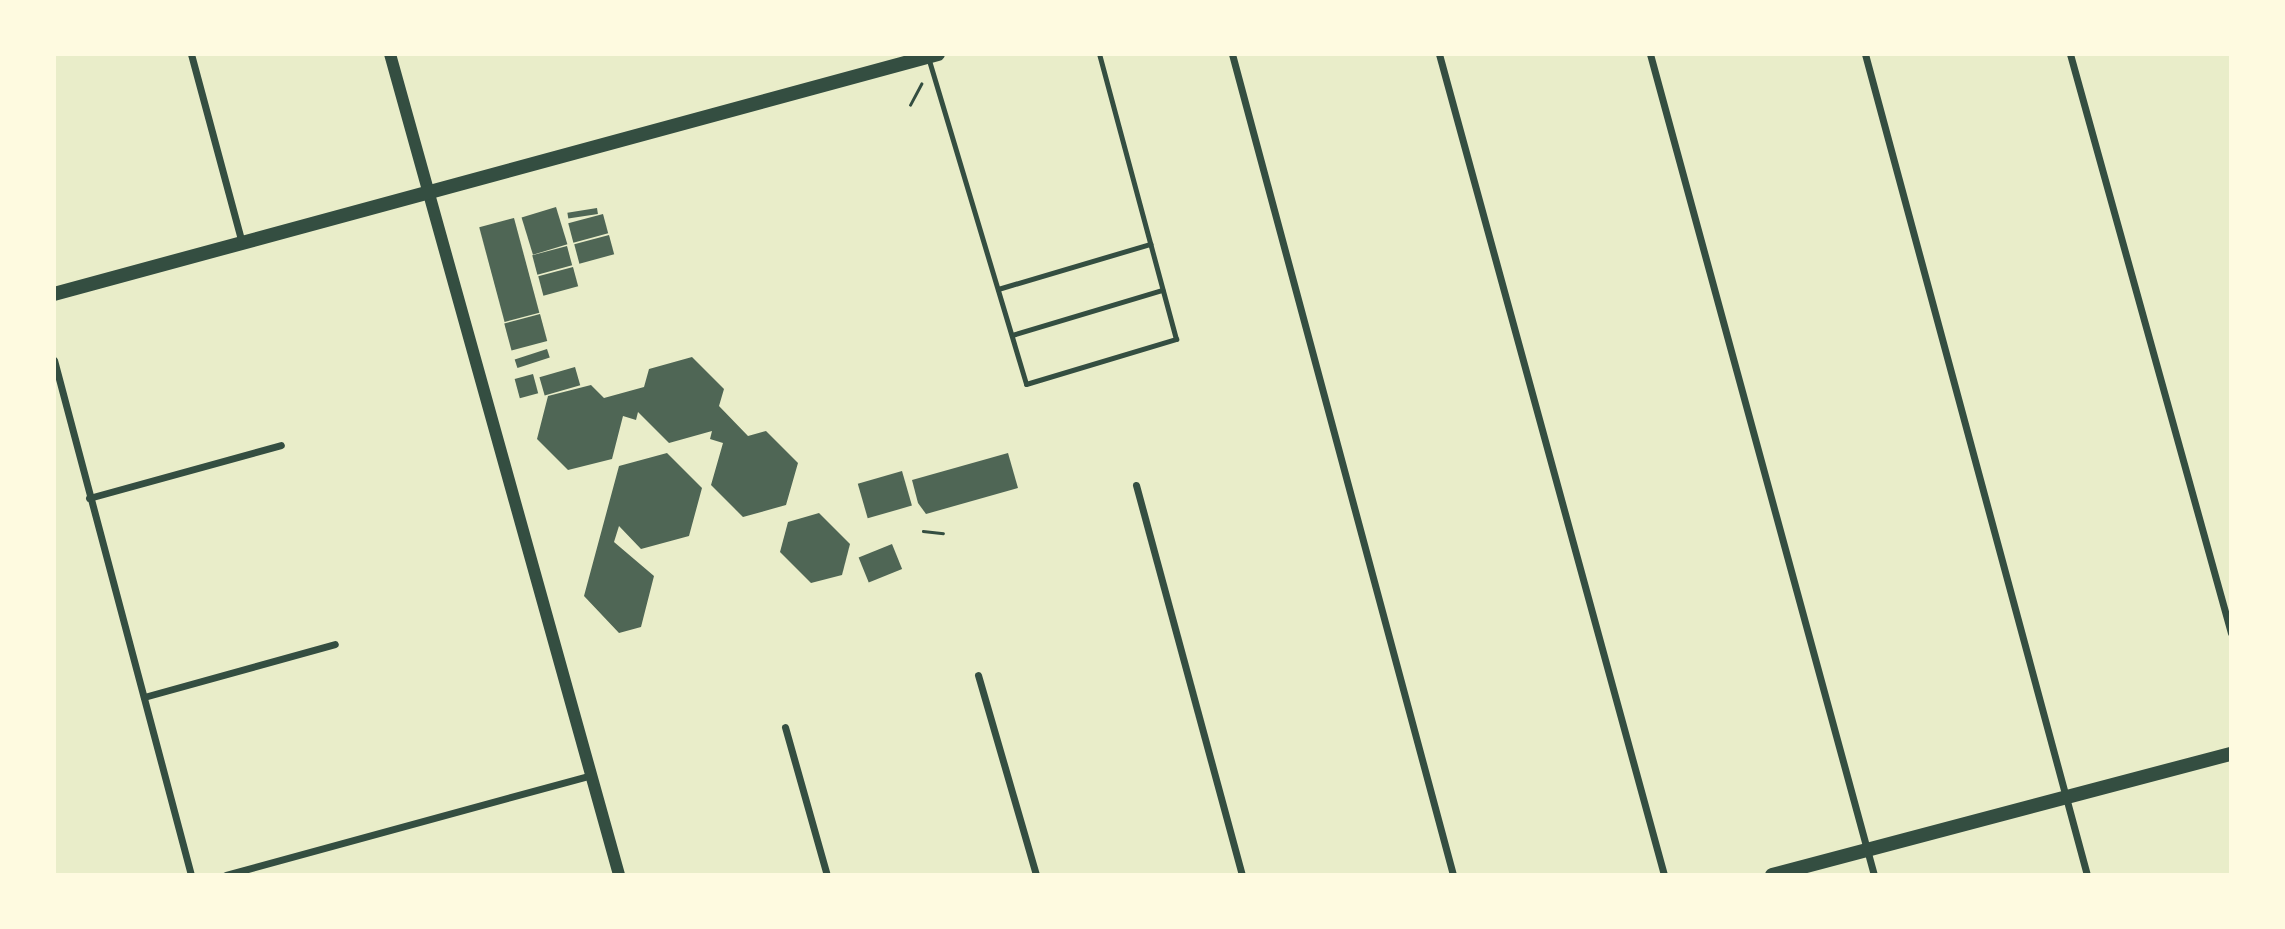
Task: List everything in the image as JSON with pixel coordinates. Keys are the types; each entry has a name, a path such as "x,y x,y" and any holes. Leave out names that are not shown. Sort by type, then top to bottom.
{"main road":[{"path":"54,294 923,56"},
{"path":"1772,875 2231,754"}],"street":[{"path":"191,54 242,243"},
{"path":"390,54 619,875"},
{"path":"1232,54 1453,875"},
{"path":"1439,54 1664,875"},
{"path":"1650,54 1874,875"},
{"path":"1865,54 2087,875"},
{"path":"2070,54 2231,633"},
{"path":"54,360 191,875"},
{"path":"89,498 281,445"},
{"path":"1136,485 1242,875"},
{"path":"144,697 335,644"},
{"path":"978,675 1036,875"},
{"path":"785,727 827,875"},
{"path":"226,875 591,775"}],"lane":[{"path":"923,56 1026,383 1176,339 1099,54"},
{"path":"998,289 1150,244"},
{"path":"1012,335 1162,290"}],"path":[{"path":"910,105 921,84"},
{"path":"923,531 943,533"}],"building":[{"path":"556,207 567,244 533,255 522,218"},
{"path":"597,208 598,214 568,219 567,213"},
{"path":"603,214 608,233 573,243 568,223"},
{"path":"514,218 539,313 505,322 479,227"},
{"path":"609,235 614,254 579,264 574,244"},
{"path":"567,246 572,265 537,275 532,255"},
{"path":"573,267 578,286 543,296 538,276"},
{"path":"540,314 547,341 512,351 504,324"},
{"path":"547,349 550,358 517,368 515,360"},
{"path":"692,357 724,389 719,406 748,436 766,431 798,463 786,505 743,517 711,485 723,443 710,439 712,431 669,443 638,412 636,420 623,416 612,459 568,470 537,439 548,396 591,385 604,398 644,387 649,369"},
{"path":"575,367 580,385 545,395 539,377"},
{"path":"533,374 538,393 520,398 515,379"},
{"path":"667,453 702,488 689,536 641,549 619,526 614,542 654,576 641,627 619,633 584,596 619,466"},
{"path":"1008,453 1018,488 926,514 918,503 912,480"},
{"path":"902,471 912,506 868,518 858,484"},
{"path":"819,513 850,544 842,575 811,583 780,552 788,522"},
{"path":"892,544 902,569 869,583 859,557"}]}
